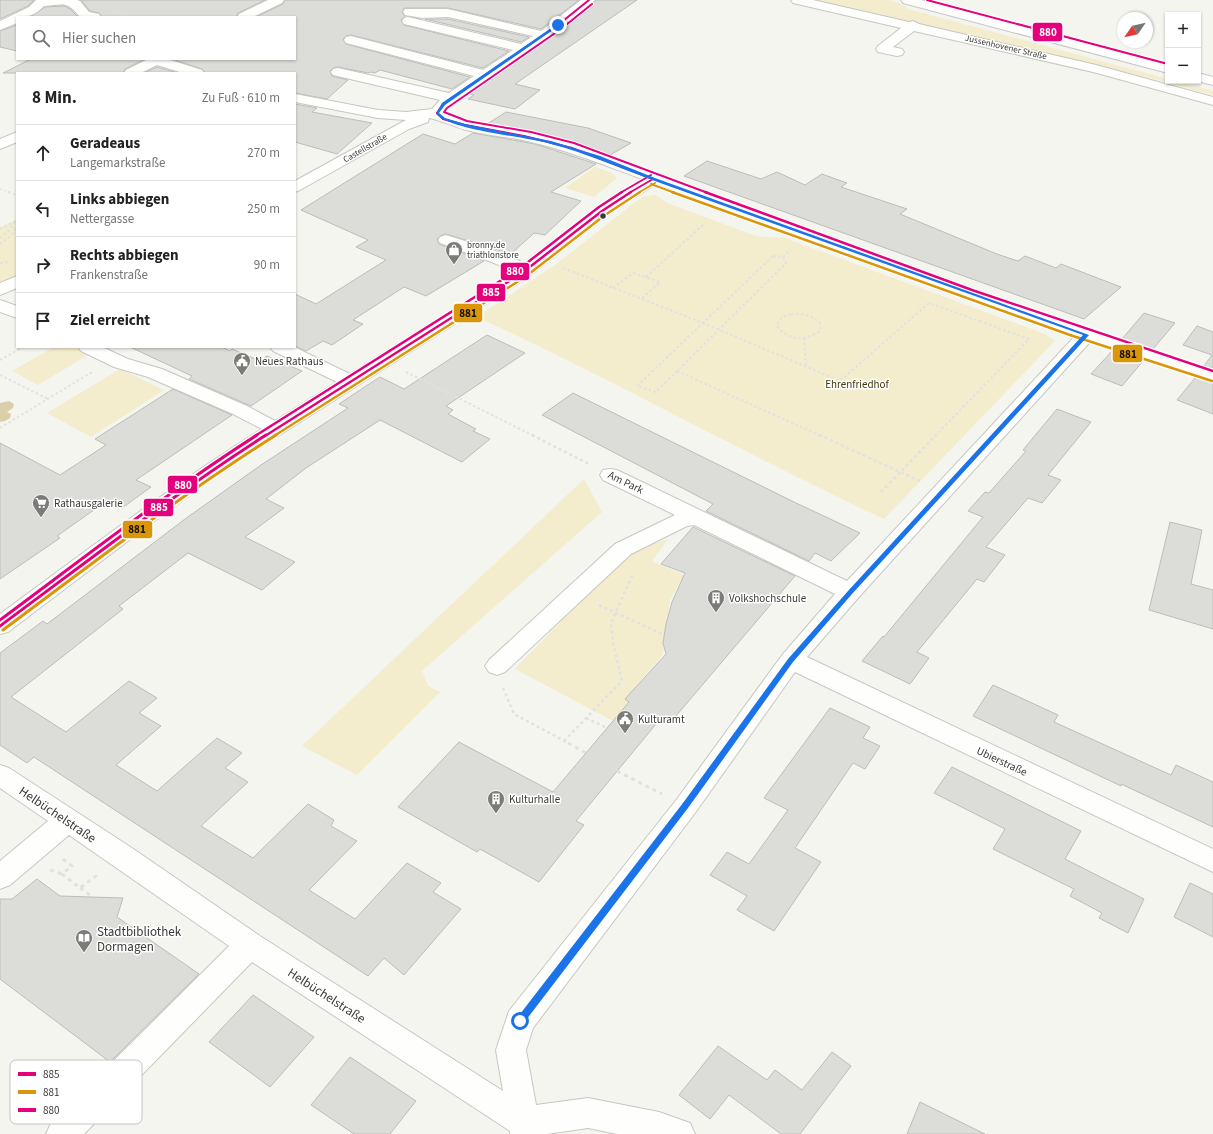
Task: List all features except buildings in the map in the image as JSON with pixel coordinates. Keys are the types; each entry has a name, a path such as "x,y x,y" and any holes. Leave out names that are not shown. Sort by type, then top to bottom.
{"street":[{"path":"246,16 278,0"},
{"path":"437,113 443,104 544,35 589,0"},
{"name":"Jussenhovener Straße","path":"797,0 1096,69 1213,101"},
{"path":"907,0 1165,68"},
{"path":"20,16 33,10 40,1 58,1 72,2 80,7 82,12 92,16"},
{"path":"524,49 408,16 437,12 448,13 544,35"},
{"path":"0,26 16,18"},
{"path":"897,52 882,49 913,26"},
{"path":"351,40 486,75"},
{"path":"133,72 157,60 194,72"},
{"path":"338,72 452,98"},
{"path":"1201,78 1213,81"},
{"path":"296,98 378,114 406,116 437,113"},
{"path":"437,113 443,119 465,125 524,136 572,148 653,179 996,303 1086,335 1213,376"},
{"name":"Castellstraße","path":"296,186 404,126 437,113"},
{"path":"0,145 16,137"},
{"path":"0,626 193,483 533,265 618,198 653,179"},
{"path":"446,240 482,252 533,265"},
{"path":"0,279 16,280"},
{"path":"0,290 16,281"},
{"path":"0,306 16,313"},
{"path":"679,1134 659,1127 588,1113 525,1128 511,1050 520,1021 686,806 791,660 850,592 1086,335"},
{"path":"89,348 113,359 155,373 226,404 276,429"},
{"path":"281,348 350,382"},
{"name":"Am Park","path":"610,475 850,592"},
{"path":"497,666 623,549 680,521 697,517"},
{"name":"Ubierstraße","path":"791,660 1213,861"},
{"name":"Helbüchelstraße","path":"0,775 250,945 525,1128"},
{"path":"0,877 68,820"},
{"path":"136,1060 250,945"},
{"path":"62,1134 72,1124"}],"path":[{"path":"116,13 127,16"},
{"path":"0,189 16,195"},
{"path":"0,229 16,221"},
{"path":"0,238 10,230 16,221"},
{"path":"646,277 704,224"},
{"path":"0,244 11,236 16,228"},
{"path":"773,256 783,257 786,263 656,392 637,386 703,323 773,256"},
{"path":"533,265 612,288 703,323 840,381 929,303 1029,339 881,492"},
{"path":"612,288 633,273 660,282 641,299"},
{"path":"979,321 996,303"},
{"path":"798,314 811,317 820,323 820,331 811,337 804,338 783,334 777,326 777,322 784,316 798,314"},
{"path":"804,338 806,366"},
{"path":"0,360 21,348"},
{"path":"0,428 113,359"},
{"name":"Am Park","path":"403,370 610,475"},
{"path":"677,371 943,491"},
{"path":"0,375 48,400"},
{"path":"564,741 622,681 613,643 611,623 643,556 644,538"},
{"path":"616,612 664,635"},
{"path":"497,666 502,687 514,714 586,753"},
{"path":"586,718 607,728"},
{"path":"617,771 686,806"},
{"path":"40,843 72,866 62,874 93,897"},
{"path":"80,888 97,875"}],"green space":[{"path":"815,0 890,0 905,6 908,9 1165,78 1165,82"},
{"path":"1173,84 1187,84 1213,91 1213,95"},
{"path":"595,167 612,173 617,178 594,197 565,188"},
{"name":"Ehrenfriedhof","path":"656,195 667,203 756,236 785,238 1045,334 1055,341 884,519 781,469 579,366 477,317 555,265 642,197"},
{"path":"16,219 16,280 0,288 0,227"},
{"path":"52,348 84,348 93,352 38,385 12,371"},
{"path":"120,369 164,390 91,437 47,413"},
{"path":"584,479 602,512 422,671 428,686 440,692 357,775 302,746"},
{"path":"668,539 652,561 684,575 670,600 663,654 625,699 629,702 613,721 515,669 623,557 634,550"}],"shaded area":[{"path":"9,401 14,404 13,408 7,412 11,414 10,418 0,422 0,403"}],"transit line":[{"name":"885","path":"437,113 443,104 558,25 589,0"},
{"name":"880","path":"927,0 1165,63"},
{"name":"880","path":"592,4 561,29 447,108 444,112 467,121 531,132 574,143 972,290 1213,371"},
{"name":"885","path":"437,113 443,119 465,125 524,136 572,148 653,179"},
{"name":"880","path":"0,620 155,504 221,458 519,269 599,207 633,184 651,175"},
{"name":"885","path":"0,626 158,508 224,462 522,273 602,211 653,179"},
{"name":"881","path":"3,630 161,512 227,466 525,277 605,215 655,183"},
{"name":"881","path":"651,184 1070,335 1212,381"}],"place":[{"name":"bronny.de triathlonstore","path":"454,265"},
{"name":"Neues Rathaus","path":"242,376"},
{"name":"Rathausgalerie","path":"41,518"},
{"name":"Volkshochschule","path":"716,613"},
{"name":"Kulturamt","path":"625,734"},
{"name":"Kulturhalle","path":"496,814"},
{"name":"Stadtbibliothek Dormagen","path":"84,953"}],"route":[{"path":"520,1021 686,806 791,660 850,592 1086,335 682,188 653,179 572,148 524,136 465,125 443,119 437,113 443,104 558,25"}]}
